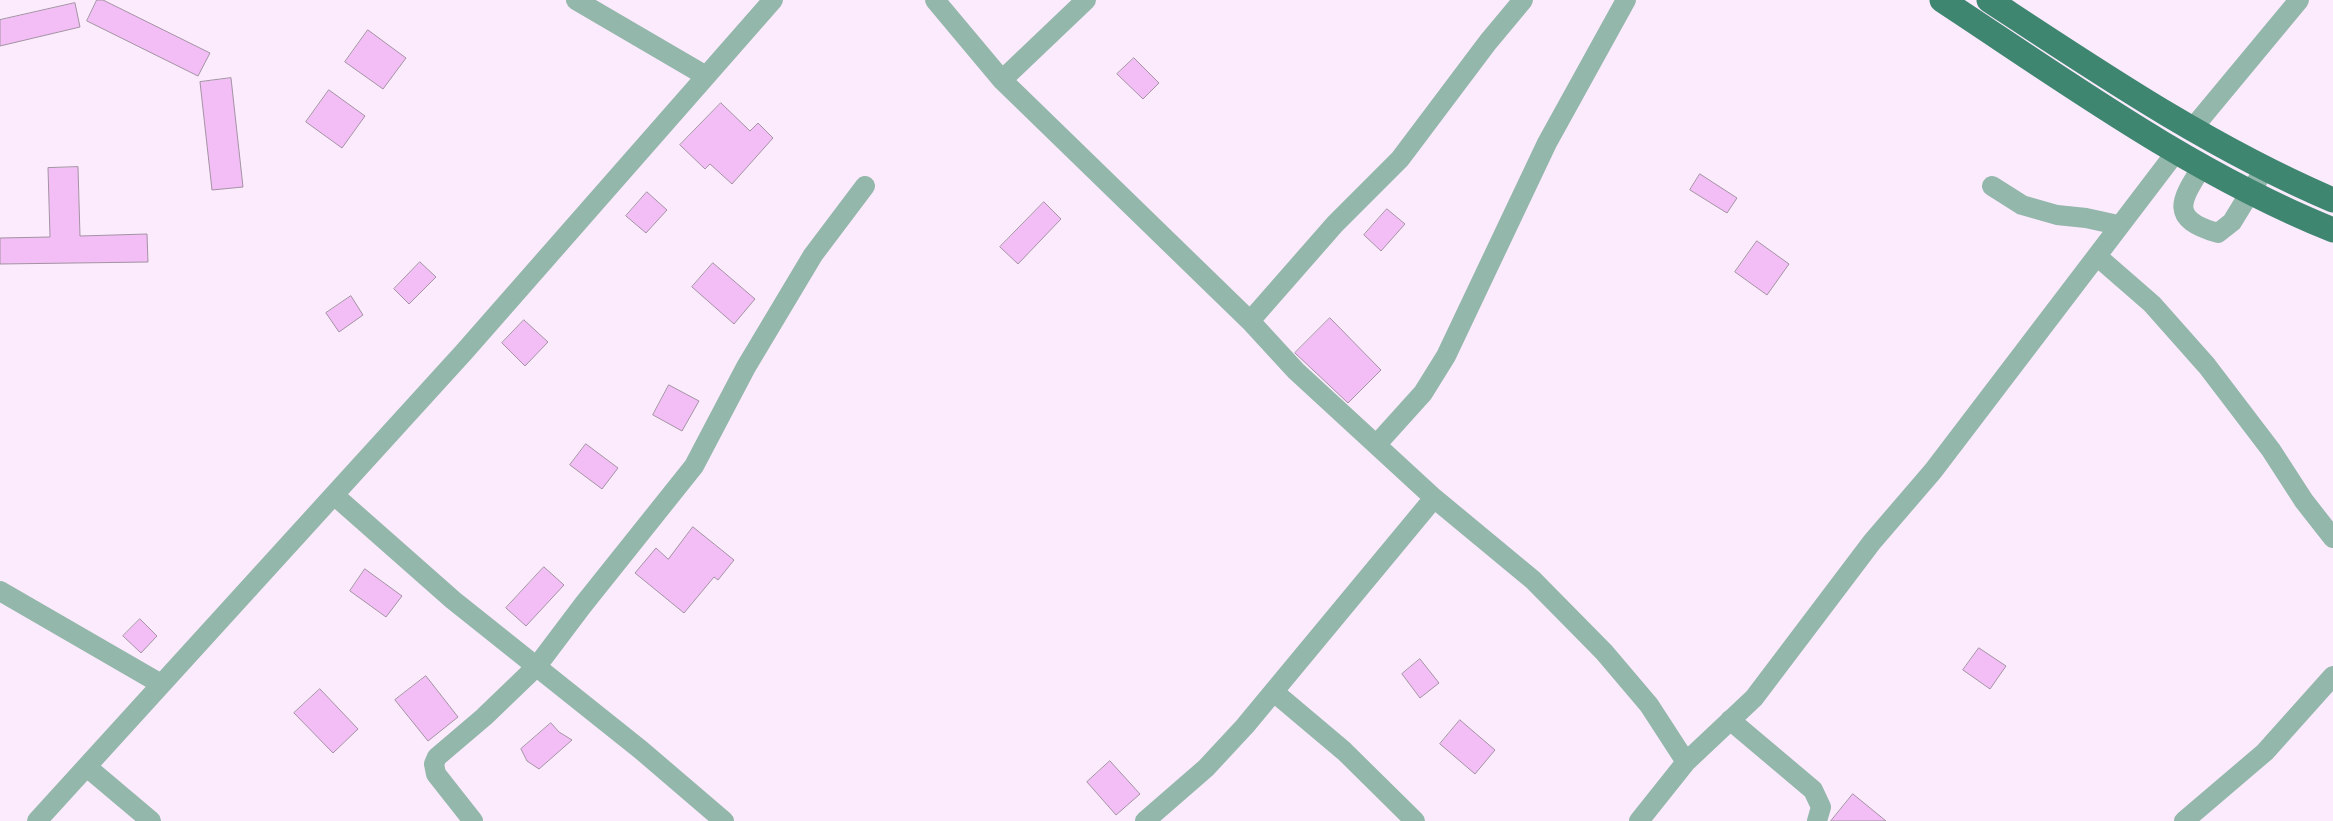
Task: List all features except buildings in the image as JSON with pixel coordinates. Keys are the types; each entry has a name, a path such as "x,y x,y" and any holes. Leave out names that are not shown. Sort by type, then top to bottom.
{"main road":[{"path":"1942,0 2176,152 2251,192 2333,230"},
{"path":"1989,0 2014,7 2192,129 2264,168 2333,200"}],"street":[{"path":"576,0 706,76"},
{"path":"37,821 589,212 772,0"},
{"path":"934,0 1002,80 1250,321 1296,371 1434,498 1533,580 1604,652 1649,705 1686,762"},
{"path":"1002,80 1086,0"},
{"path":"1250,321 1335,224 1400,159 1488,42 1523,0"},
{"path":"1377,444 1423,393 1446,356 1547,142 1626,0"},
{"path":"2192,129 2299,0"},
{"path":"1639,821 1686,762 1754,698 1872,542 1933,471 2098,257 2118,225 2176,152"},
{"path":"2202,167 2183,200 2183,211 2196,227 2218,233 2232,222 2264,168"},
{"path":"473,821 436,774 434,764 437,756 484,717 537,666 694,466 746,367 813,255 866,186"},
{"path":"1992,186 2022,206 2057,215 2086,218 2118,225"},
{"path":"2098,257 2152,304 2206,366 2271,450 2304,501 2333,538"},
{"path":"334,495 453,600 641,750 724,821"},
{"path":"1145,821 1206,768 1274,692 1434,498"},
{"path":"0,592 161,684"},
{"path":"2184,821 2265,752 2333,676"},
{"path":"1274,692 1344,751 1415,821"},
{"path":"1730,720 1813,790 1821,807 1817,821"},
{"path":"87,767 151,821"}]}
